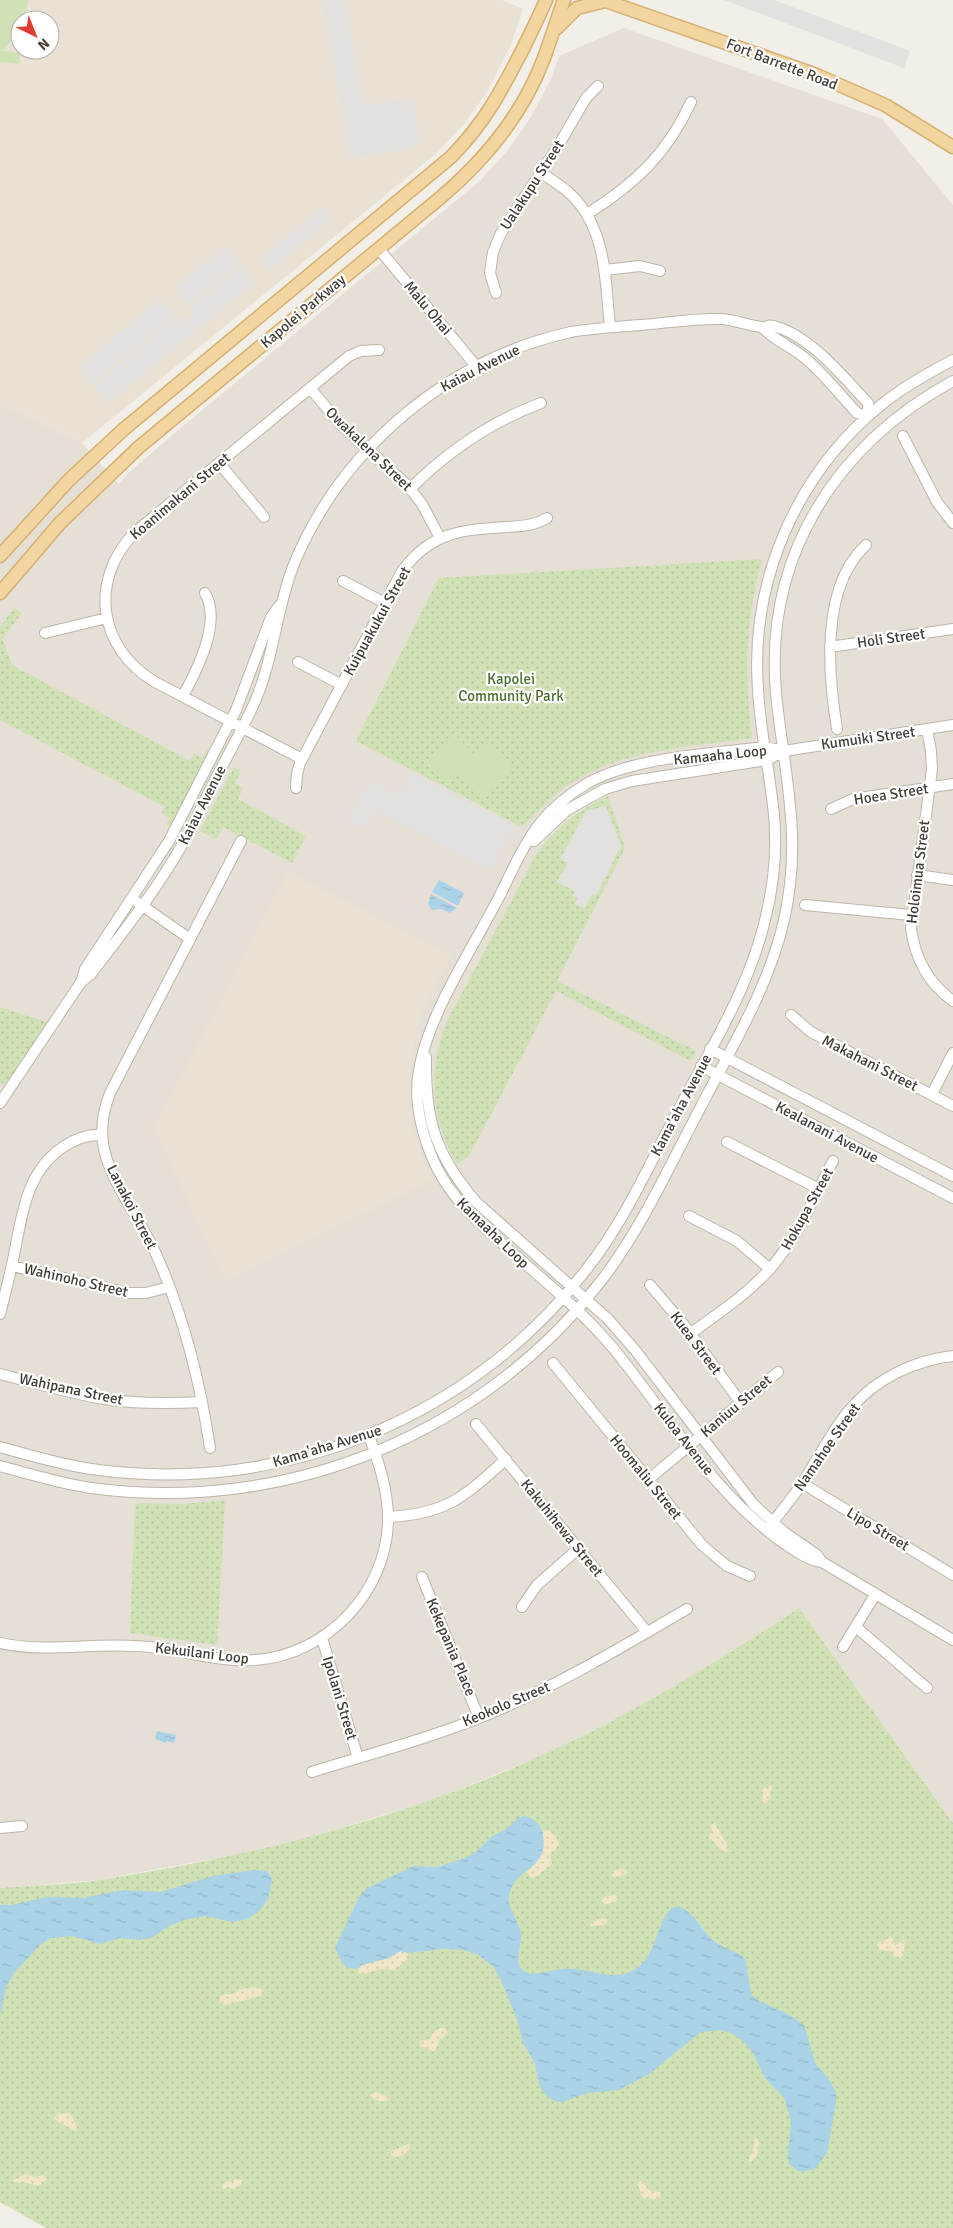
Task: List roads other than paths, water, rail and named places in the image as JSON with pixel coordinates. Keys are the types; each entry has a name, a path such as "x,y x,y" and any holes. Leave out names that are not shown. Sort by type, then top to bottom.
{"main road":[{"path":"538,0 539,19"},
{"name":"Kapolei Parkway","path":"0,556 69,480 124,429 439,169 474,132 506,85 539,19 546,0"},
{"name":"Kapolei Parkway","path":"0,593 60,523 119,465 454,186 493,146 526,96 544,58 564,0"},
{"path":"552,33 577,8 604,0"},
{"name":"Fort Barrette Road","path":"604,0 814,74 885,104 953,147"},
{"path":"364,231 379,249"}],"street":[{"name":"Ualakupu Street","path":"496,293 490,273 496,242 586,98 598,86"},
{"path":"587,214 628,187 651,164 670,141 692,102"},
{"path":"540,172 565,189 587,214 600,243 605,270 610,327"},
{"name":"Malu Ohai","path":"379,249 476,366"},
{"path":"605,270 640,266 660,271"},
{"name":"Kaiau Avenue","path":"2,1095 81,982 91,974 142,906 180,849 258,694 278,620 280,605 294,563 315,522 340,483 368,449 418,403 476,366 548,338 589,329 713,319 738,321 762,327 767,333 807,359 857,413 868,416 880,429"},
{"name":"Koanimakani Street","path":"302,759 146,676 130,662 117,645 107,618 106,585 112,566 121,548 134,533 350,356 361,351 379,350"},
{"name":"Kama'aha Avenue","path":"0,1447 73,1466 101,1470 207,1474 237,1471 304,1456 369,1436 416,1414 479,1374 516,1343 572,1287 599,1252 626,1210 749,971 767,914 773,874 775,834 758,690 757,648 762,608 771,568 785,530 808,488 840,445 868,416 900,390 953,360"},
{"name":"Kama'aha Avenue","path":"0,1466 69,1484 99,1488 207,1492 240,1489 300,1476 375,1453 425,1430 490,1389 576,1310 614,1263 642,1220 766,978 780,938 792,876 793,834 776,688 775,650 780,611 789,573 802,537 820,503 847,464 880,429 911,406 953,381"},
{"name":"Owakalena Street","path":"310,388 340,424 410,489 422,504 440,538"},
{"path":"410,489 444,457 472,436 506,416 541,402"},
{"path":"903,436 937,502 953,523"},
{"path":"219,463 264,517"},
{"name":"Kuipuakukui Street","path":"296,788 297,774 302,759 408,563 422,549 440,538 464,530 527,526 547,518"},
{"path":"836,729 830,688 830,647 834,611 842,582 851,562 866,545"},
{"path":"343,581 385,603"},
{"path":"183,696 199,665 206,642 210,608 205,593"},
{"name":"Kaiau Avenue","path":"81,982 85,969 169,841 230,721 244,690 271,617 280,605"},
{"path":"45,633 107,618"},
{"name":"Holi Street","path":"830,647 953,629"},
{"path":"298,662 342,685"},
{"name":"Kumuiki Street","path":"784,751 953,726"},
{"name":"Holoimua Street","path":"927,729 932,759 911,915 912,939 919,960 930,979 953,1001"},
{"name":"Kamaaha Loop","path":"563,1297 467,1212 437,1168 428,1144 419,1104 418,1074 426,1044 440,1010 525,848 541,821 562,801 587,784 609,773 645,764 765,747 784,751"},
{"name":"Kamaaha Loop","path":"525,848 567,810 605,789 632,781 767,760 784,751"},
{"name":"Hoea Street","path":"831,810 853,798 953,784"},
{"name":"Lanakoi Street","path":"210,1448 187,1335 156,1253 110,1166 102,1135 104,1112 110,1093 241,842"},
{"path":"917,875 953,880"},
{"path":"132,898 190,939"},
{"path":"805,905 911,915"},
{"name":"Makahani Street","path":"792,1015 811,1032 953,1106"},
{"name":"Kamaaha Loop","path":"426,1044 426,1089 429,1118 438,1145 450,1170 476,1202 572,1287"},
{"name":"Kealanani Avenue","path":"710,1049 953,1176"},
{"path":"932,1094 953,1053"},
{"name":"Kealanani Avenue","path":"701,1066 953,1198"},
{"path":"0,1314 27,1195 38,1172 48,1159 68,1144 85,1136 102,1135"},
{"path":"728,1142 818,1189"},
{"name":"Hokupa Street","path":"690,1334 741,1297 770,1269 792,1239 833,1162"},
{"path":"689,1216 737,1241 770,1269"},
{"name":"Wahinoho Street","path":"12,1266 129,1293 146,1293 170,1287"},
{"name":"Kuea Street","path":"650,1285 741,1402"},
{"name":"Kuloa Avenue","path":"572,1287 586,1298 627,1340 769,1526"},
{"name":"Kuloa Avenue","path":"563,1297 615,1350 723,1489 813,1561 822,1562 953,1640"},
{"name":"Namahoe Street","path":"769,1526 802,1483 843,1418 862,1396 884,1380 909,1367 953,1356"},
{"name":"Hoomaliu Street","path":"553,1363 692,1533 727,1566 750,1576"},
{"name":"Kaniuu Street","path":"649,1479 778,1372"},
{"name":"Wahipana Street","path":"0,1374 83,1395 120,1401 202,1402"},
{"name":"Kakuhihewa Street","path":"476,1424 648,1632"},
{"name":"Kekuilani Loop","path":"0,1643 42,1648 144,1646 243,1660 280,1656 303,1648 322,1638 344,1620 368,1590 382,1556 388,1517 385,1483 369,1436"},
{"path":"388,1517 416,1515 447,1506 472,1490 506,1459"},
{"name":"Lipo Street","path":"802,1483 953,1575"},
{"path":"522,1606 537,1585 579,1548"},
{"name":"Kekepania Place","path":"422,1577 479,1718"},
{"path":"843,1646 875,1595"},
{"name":"Keokolo Street","path":"312,1772 479,1718 546,1688 687,1609"},
{"path":"856,1627 927,1688"},
{"name":"Ipolani Street","path":"322,1638 358,1758"},
{"path":"0,1828 22,1826"}],"water":[{"path":"439,880 464,893 458,906 432,892"},
{"path":"431,894 457,908 450,913 442,909 432,910 428,904"},
{"path":"157,1731 176,1735 174,1743 167,1741 166,1743 155,1739"},
{"path":"525,1816 539,1825 543,1835 544,1846 537,1861 519,1877 510,1892 510,1908 521,1932 518,1957 521,1968 525,1972 533,1974 566,1969 610,1975 625,1973 634,1970 649,1955 661,1924 670,1909 677,1906 690,1913 712,1940 740,1954 746,1960 751,1994 759,2001 790,2015 804,2025 815,2063 830,2081 836,2092 836,2103 827,2153 815,2169 800,2172 789,2164 788,2153 791,2123 785,2099 765,2078 753,2053 743,2041 731,2033 720,2030 701,2032 649,2074 619,2090 588,2093 562,2102 554,2101 545,2094 539,2085 535,2063 523,2043 517,2019 501,1980 493,1966 478,1955 464,1950 443,1949 407,1953 401,1951 389,1958 362,1965 358,1969 349,1968 343,1964 335,1948 359,1897 367,1888 414,1866 437,1867 465,1858 476,1852 491,1837 508,1828 518,1818"},
{"path":"254,1870 267,1871 272,1879 268,1899 260,1910 248,1919 233,1922 205,1916 184,1920 169,1926 153,1937 141,1940 120,1938 100,1944 72,1936 50,1938 40,1945 14,1973 6,1987 0,2016 0,1905 11,1905 47,1897 83,1898 123,1890 161,1892 213,1876"}],"park label":[{"name":"Kapolei Community Park","path":"511,688"}]}
